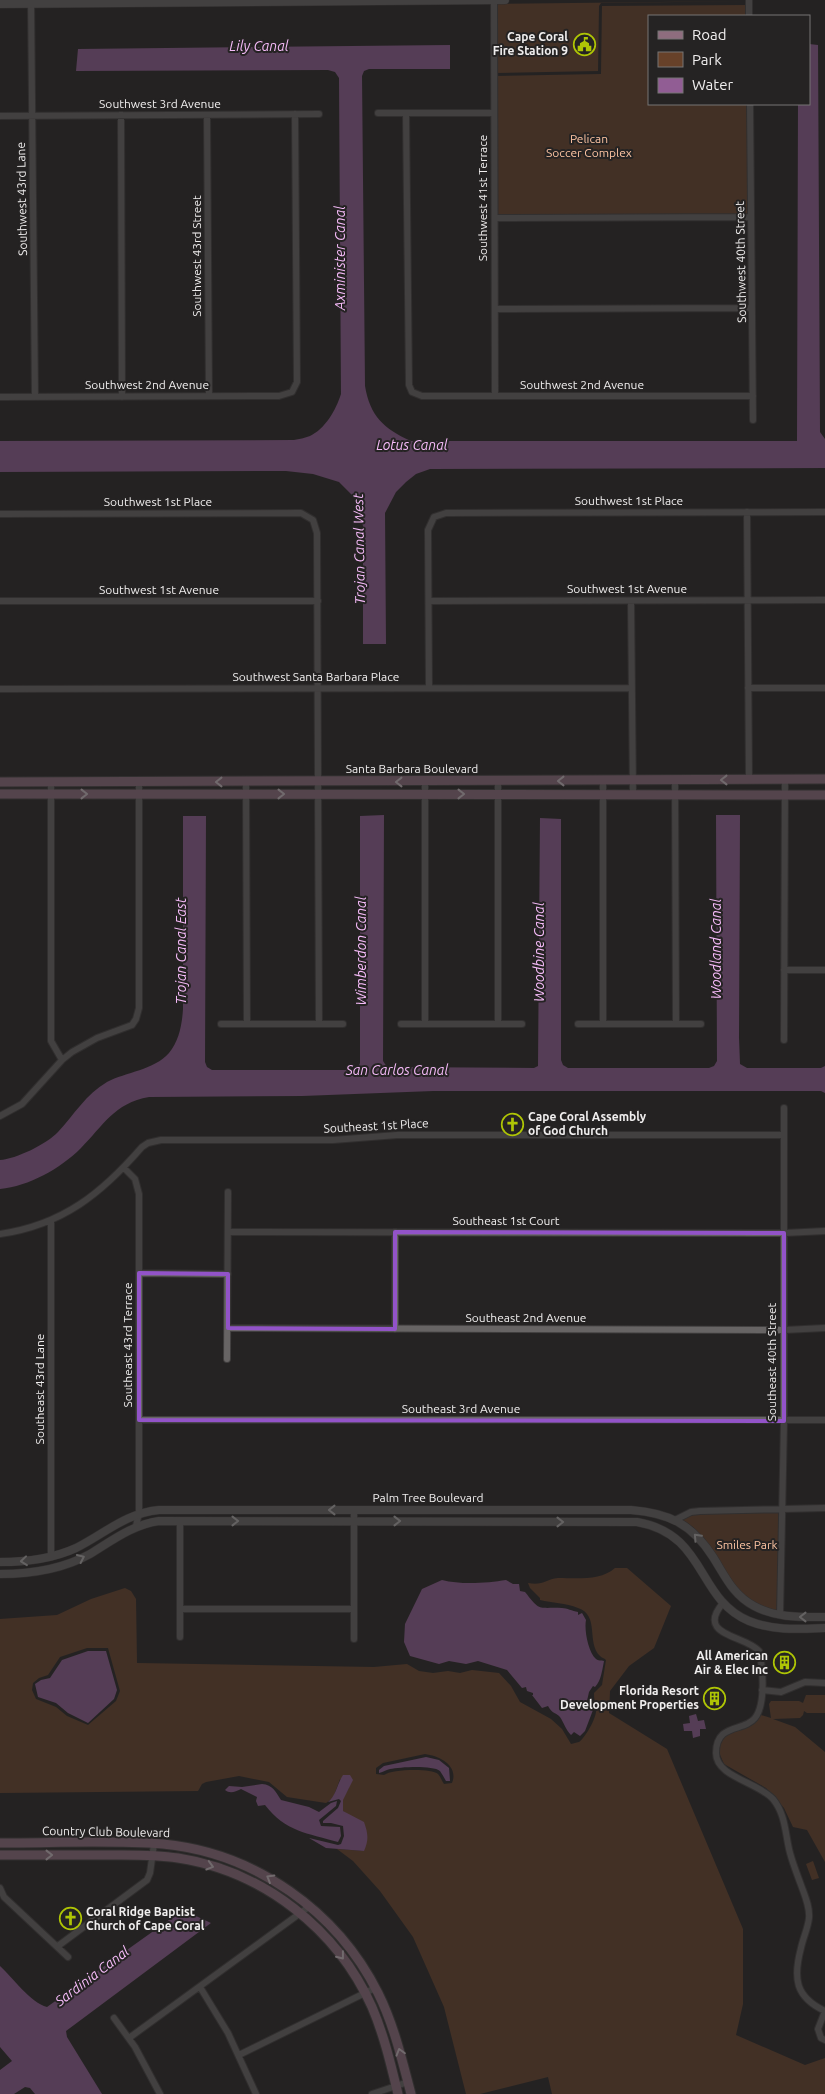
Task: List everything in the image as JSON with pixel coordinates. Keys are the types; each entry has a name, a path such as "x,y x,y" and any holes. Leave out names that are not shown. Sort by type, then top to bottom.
{"main road":[{"name":"Santa Barbara Boulevard","path":"0,782 825,780"},
{"name":"Santa Barbara Boulevard","path":"0,794 825,794"},
{"name":"Country Club Boulevard","path":"0,1843 154,1844 196,1850 236,1862 280,1884 310,1906 343,1939 359,1960 375,1988 396,2039 411,2094"},
{"name":"Country Club Boulevard","path":"0,1855 153,1856 187,1860 231,1872 269,1891 300,1913 339,1953 366,1994 380,2027 397,2090"}],"street":[{"name":"Southwest 41st Terrace","path":"494,0 495,396"},
{"path":"0,4 119,1 505,0"},
{"path":"749,0 750,15"},
{"name":"Southwest 43rd Lane","path":"31,2 35,397"},
{"name":"Southwest 40th Street","path":"750,105 753,420"},
{"name":"Southwest 2nd Avenue","path":"406,113 409,385 412,392 422,396 753,396"},
{"path":"378,114 494,113"},
{"name":"Southwest 2nd Avenue","path":"0,397 279,396 292,392 297,382 295,114"},
{"name":"Southwest 3rd Avenue","path":"0,116 319,114"},
{"path":"121,115 122,397"},
{"name":"Southwest 43rd Street","path":"208,115 209,396"},
{"path":"495,218 751,217"},
{"path":"495,309 752,308"},
{"path":"747,512 749,779"},
{"name":"Southwest 1st Place","path":"429,601 428,530 434,517 446,513 825,512"},
{"name":"Southwest 1st Place","path":"0,514 301,513 313,520 318,534 318,601"},
{"name":"Southwest 1st Avenue","path":"429,601 825,600"},
{"path":"318,601 320,794 319,1024"},
{"name":"Southwest 1st Avenue","path":"0,602 318,601"},
{"path":"429,601 429,688"},
{"path":"631,601 633,794"},
{"name":"Southwest Santa Barbara Place","path":"0,689 632,688"},
{"path":"748,688 825,688"},
{"path":"784,779 784,1040"},
{"path":"603,780 603,1024"},
{"path":"675,780 676,1024"},
{"path":"498,781 498,1024"},
{"path":"51,782 51,1041 62,1060"},
{"path":"0,1116 16,1108 32,1094 62,1060 84,1044 132,1025 136,1019 139,1008 139,782"},
{"path":"246,782 247,1024"},
{"path":"424,782 425,1024"},
{"path":"784,970 825,970"},
{"path":"221,1024 343,1024"},
{"path":"401,1024 522,1024"},
{"path":"578,1024 701,1024"},
{"name":"Southeast 40th Street","path":"780,1615 784,1421 784,1108"},
{"name":"Southeast 1st Place","path":"0,1234 24,1230 51,1221 72,1210 94,1195 124,1168 142,1147 148,1143 161,1140 333,1140 396,1135 784,1135"},
{"name":"Southeast 43rd Terrace","path":"124,1168 135,1179 138,1186 139,1513 136,1526"},
{"path":"228,1192 228,1359"},
{"name":"Southeast 43rd Lane","path":"51,1221 51,1557"},
{"path":"784,1233 825,1231"},
{"name":"Southeast 1st Court","path":"228,1232 784,1233"},
{"path":"395,1232 395,1329"},
{"path":"139,1273 228,1274"},
{"name":"Southeast 2nd Avenue","path":"228,1328 784,1330 825,1328"},
{"name":"Southeast 3rd Avenue","path":"139,1420 825,1420"},
{"path":"675,1520 691,1512 700,1511 774,1511 825,1508"},
{"path":"180,1509 180,1637"},
{"name":"Palm Tree Boulevard","path":"0,1562 23,1562 51,1557 75,1548 126,1518 139,1513 180,1509 631,1510 659,1513 675,1520 700,1539 734,1591 754,1606 780,1615 825,1617"},
{"path":"354,1510 354,1639"},
{"name":"Palm Tree Boulevard","path":"0,1574 28,1573 54,1568 89,1554 136,1526 159,1521 637,1522 655,1526 674,1537 690,1553 723,1603 748,1620 780,1628 825,1628"},
{"path":"51,1557 54,1568"},
{"path":"703,1574 718,1566"},
{"path":"734,1591 716,1611 715,1623 723,1633 755,1646 759,1651 762,1690 760,1708 756,1717 751,1722 735,1726 726,1732 718,1741 716,1754 723,1769 758,1787 773,1799 783,1817 789,1850 808,1905 808,1921 800,1949 798,1980 801,1993 813,2004 825,2011 818,2029 821,2038 825,2040"},
{"path":"180,1609 354,1609"},
{"path":"780,1615 780,1628"},
{"path":"762,1690 781,1692 805,1682 825,1683"},
{"path":"58,1946 147,1880 150,1874 154,1844"},
{"path":"0,1888 4,1897 68,1957"},
{"path":"130,2038 310,1906"},
{"path":"200,1987 216,2011 239,2055 256,2094"},
{"path":"239,2055 375,1988"},
{"path":"114,2018 130,2038 160,2094"},
{"path":"372,2094 397,2090 408,2082"}],"highlighted area":[{"path":"395,1232 784,1233 784,1421 139,1420 139,1273 228,1274 228,1328 395,1329"}],"green space":[{"path":"748,1 601,3 599,6 598,71 495,73 495,4"},
{"name":"Pelican Soccer Complex","path":"749,5 749,15 648,15 648,105 750,105 751,217 495,218 494,76 601,74 602,6"},
{"name":"Smiles Park","path":"781,1511 779,1611 754,1603 737,1589 702,1536 681,1519 699,1513 775,1513"},
{"path":"615,1568 627,1568 671,1606 654,1648 629,1666 610,1691 609,1713 667,1749 743,1929 743,2004 736,2035 805,2065 825,2058 825,2094 552,2094 548,2077 480,2094 466,2094 444,2007 413,1937 380,1891 353,1861 337,1849 364,1851 350,1816 343,1811 342,1800 349,1788 340,1779 333,1798 326,1803 287,1797 269,1782 239,1776 206,1782 202,1784 198,1791 0,1793 0,1619 57,1615 91,1599 125,1588 131,1591 136,1599 137,1663 374,1667 407,1664 419,1671 433,1673 448,1671 460,1673 472,1670 499,1673 511,1686 520,1702 551,1719 562,1729 571,1744 582,1740 593,1721 596,1712 594,1693 602,1685 606,1660 596,1650 591,1623 585,1612 569,1605 540,1600 528,1583 537,1584 558,1578 596,1577","holes":["87,1648 108,1648 120,1691 116,1701 88,1725 67,1716 56,1707 36,1699 32,1690 33,1683 39,1678 48,1675 60,1657","425,1754 437,1757 447,1763 453,1772 452,1783 444,1784 438,1774 420,1770 395,1771 384,1775 376,1774 376,1768 383,1763"]},
{"path":"806,1695 825,1695 825,1713 807,1713 804,1711 800,1718 773,1719 795,1727 825,1752 825,1862 807,1830 793,1827 784,1808 766,1788 724,1764 718,1750 725,1735 743,1729 761,1715 771,1718 769,1704 771,1701 799,1701 803,1703"},
{"path":"813,1861 819,1878 812,1880 806,1864"}],"water":[{"name":"Lotus Canal","path":"810,44 818,45 820,432 825,439 825,468 430,469 416,474 396,492 385,513 386,644 363,644 363,526 354,497 339,482 313,474 286,471 0,472 0,441 294,440 310,436 320,429 333,412 341,394 339,78 335,72 328,70 76,71 78,49 450,45 450,69 369,69 364,71 362,76 365,386 370,406 380,420 393,432 411,441 797,441 798,105 810,105"},
{"path":"384,815 383,1061 387,1067 534,1068 538,1066 540,818 561,819 561,1060 563,1065 568,1068 709,1068 714,1066 717,1061 716,815 740,815 740,1064 747,1068 821,1068 825,1066 825,1093 821,1091 433,1091 302,1096 149,1097 127,1104 110,1116 81,1148 64,1163 33,1180 0,1189 0,1160 22,1154 53,1137 93,1092 107,1082 163,1059 178,1038 183,1009 183,816 206,816 205,1062 207,1067 212,1070 354,1070 358,1068 360,1063 360,816"},
{"path":"442,1580 457,1583 474,1583 506,1580 513,1584 519,1584 520,1591 525,1592 537,1606 544,1608 566,1608 578,1612 578,1615 582,1613 586,1620 586,1634 593,1656 597,1660 604,1661 599,1682 589,1692 587,1701 593,1710 585,1731 580,1736 574,1732 571,1735 559,1716 551,1711 548,1706 542,1708 532,1695 533,1693 527,1691 526,1687 522,1688 507,1670 478,1661 466,1664 449,1661 439,1664 410,1656 404,1642 405,1624 422,1589"},
{"path":"88,1651 106,1651 117,1690 114,1699 88,1723 68,1713 56,1703 38,1697 35,1684 50,1678 62,1660"},
{"path":"696,1714 698,1721 704,1720 706,1729 700,1729 700,1736 693,1738 692,1731 684,1731 683,1724 690,1723 689,1716"},
{"path":"426,1757 439,1760 449,1768 450,1781 446,1781 440,1771 431,1768 390,1769 379,1773 379,1770 384,1766"},
{"path":"343,1775 350,1775 353,1780 343,1800 343,1811 364,1822 367,1843 364,1851 326,1848 309,1838 338,1845 341,1844 344,1836 343,1826 323,1823 323,1821 338,1808 341,1801 339,1799 328,1802 333,1797"},
{"path":"262,1784 271,1787 281,1800 309,1807 319,1812 337,1801 336,1806 319,1820 321,1826 340,1827 341,1836 338,1842 289,1826 273,1814 265,1805 258,1806 257,1797 241,1789 233,1792 225,1790 229,1786 242,1787"},
{"name":"Sardinia Canal","path":"183,1910 211,1923 66,2031 67,2037 102,2094 35,2094 30,2088 25,2087 14,2094 0,2094 0,2070 12,2061 0,2047 0,1966 28,1995 41,2005 47,2007"}],"place":[{"name":"Cape Coral Fire Station 9","path":"584,44"},
{"name":"Cape Coral Assembly of God Church","path":"512,1124"},
{"name":"All American Air & Elec Inc","path":"784,1663"},
{"name":"Florida Resort Development Properties","path":"715,1698"},
{"name":"Coral Ridge Baptist Church of Cape Coral","path":"70,1919"}],"water label":[{"name":"Lily Canal","path":"259,46"},
{"name":"Axminister Canal","path":"340,258"},
{"name":"Trojan Canal West","path":"359,549"},
{"name":"Woodland Canal","path":"716,949"},
{"name":"Trojan Canal East","path":"181,951"},
{"name":"Wimberdon Canal","path":"361,951"},
{"name":"Woodbine Canal","path":"539,952"},
{"name":"San Carlos Canal","path":"397,1070"}]}
